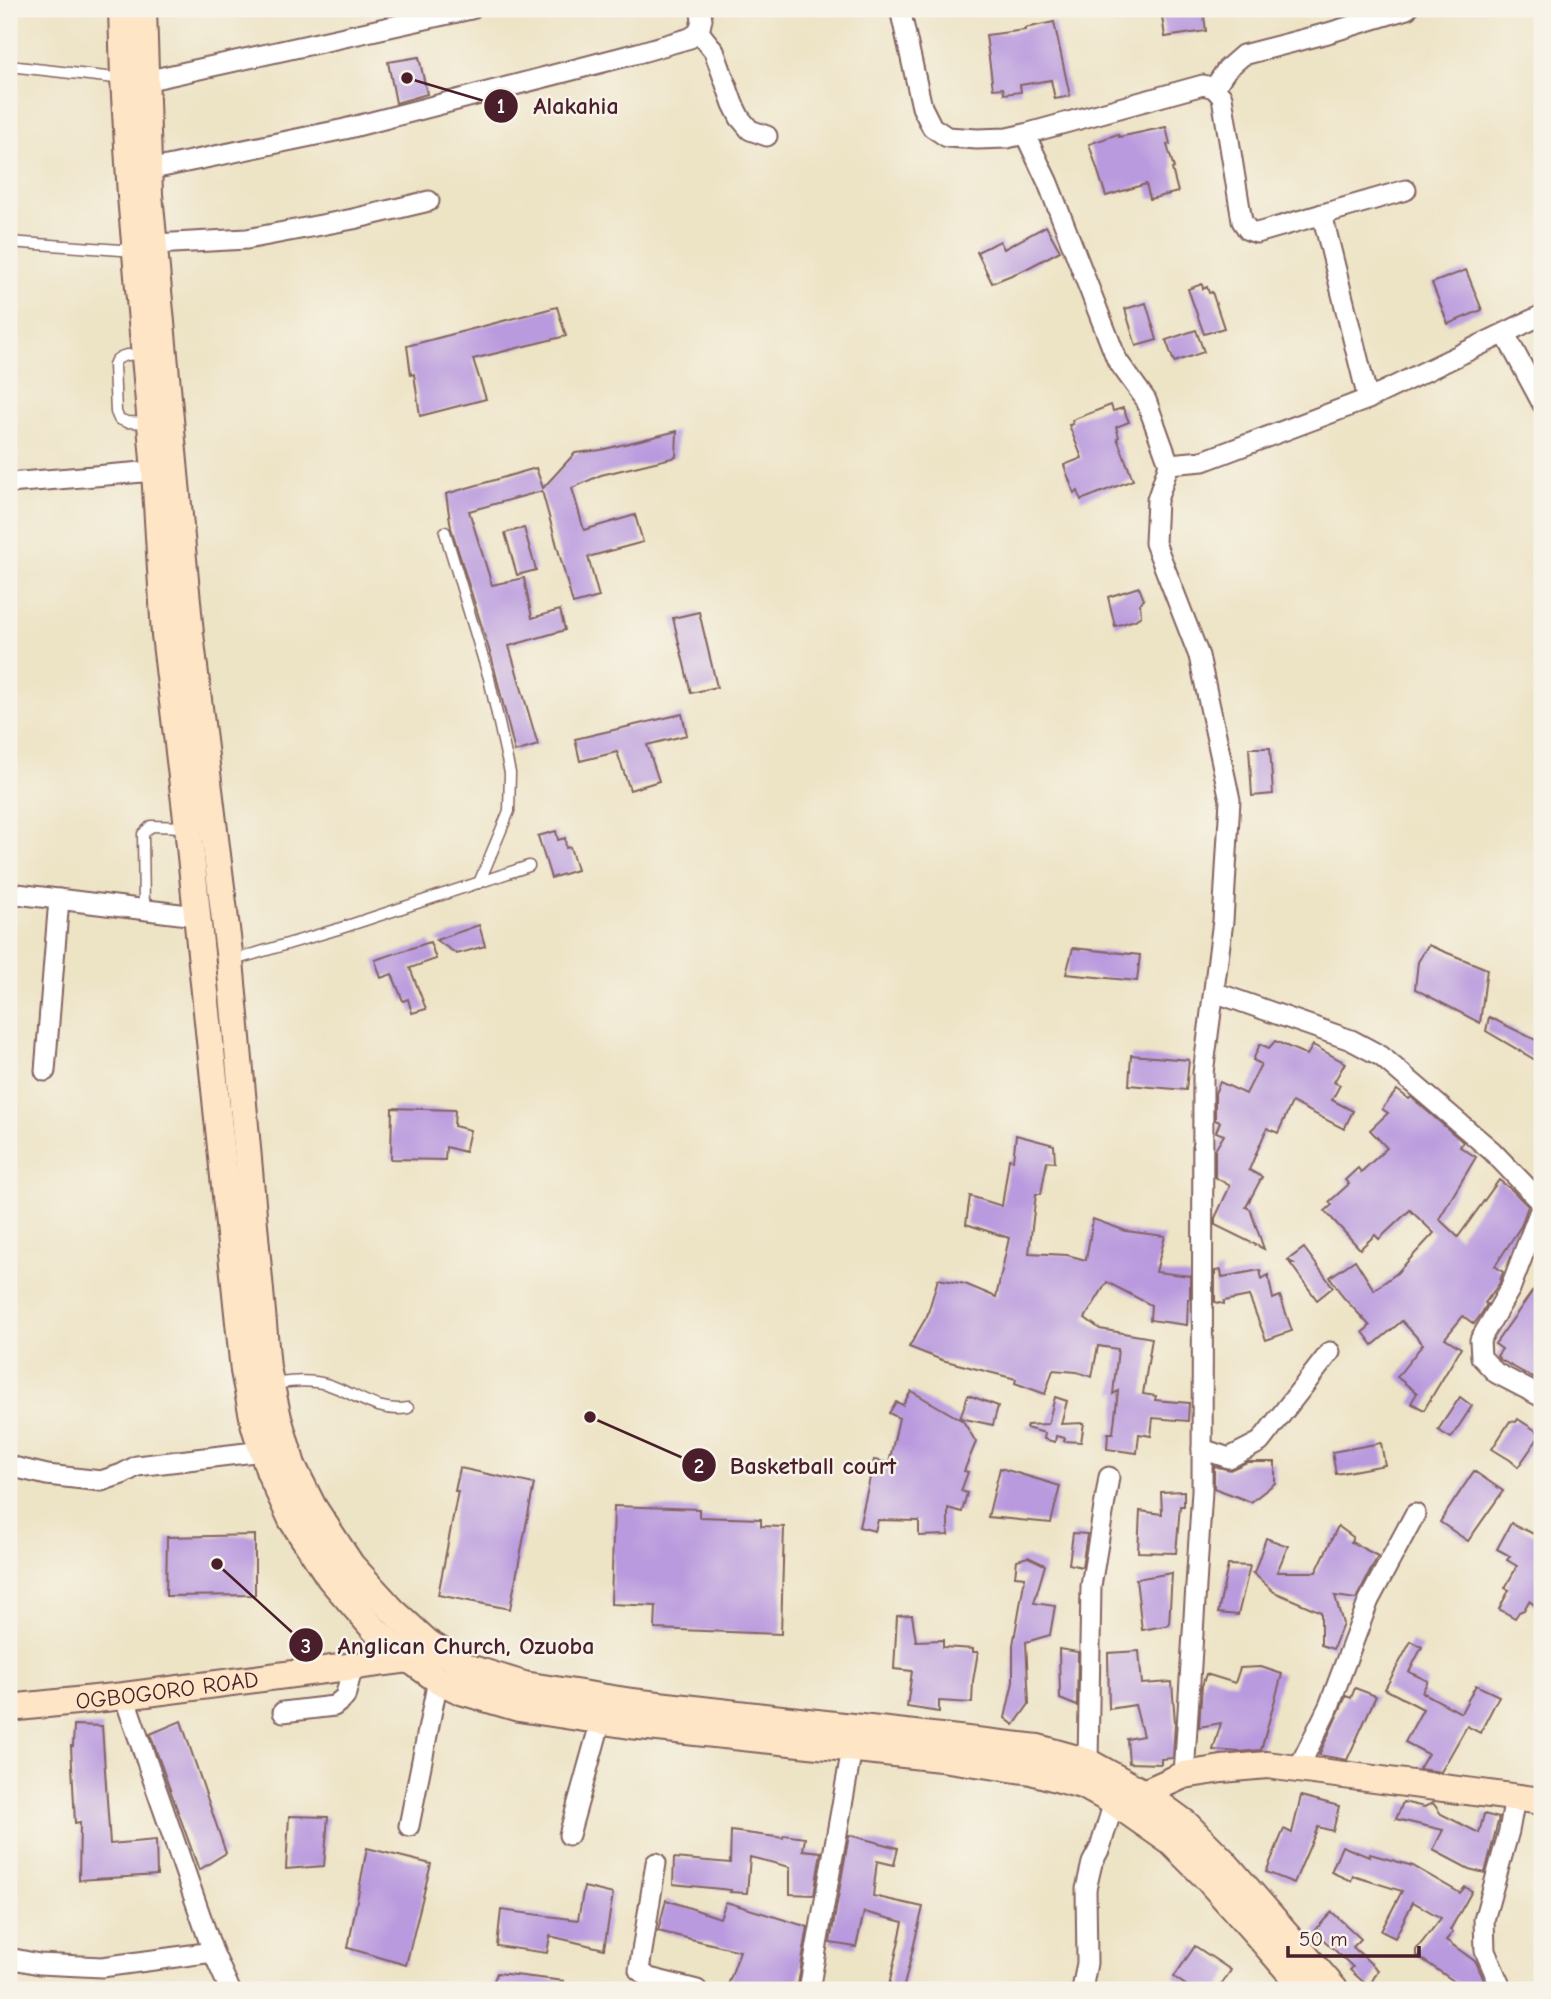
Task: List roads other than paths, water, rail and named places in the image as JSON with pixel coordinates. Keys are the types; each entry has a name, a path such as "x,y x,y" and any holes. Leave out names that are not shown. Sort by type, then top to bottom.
{"main road":[{"path":"122,9 148,170 145,354 155,471 177,634 230,961 267,1368 292,1465 313,1507 351,1565 393,1611 438,1680 519,1708 601,1720 941,1758 1031,1771 1085,1786 1114,1802 1171,1842 1253,1929 1305,1990"},
{"path":"143,9 134,80 196,916 244,1371 255,1427 270,1473 292,1520 330,1578 375,1630 418,1651 524,1685 632,1702 1038,1748 1087,1762 1144,1793 1185,1823 1280,1924 1335,1990"},
{"name":"OGBOGORO ROAD","path":"9,1708 353,1666 418,1651"},
{"path":"1144,1793 1184,1775 1267,1765 1542,1801"}],"street":[{"path":"134,80 471,9"},
{"path":"148,170 359,126 690,38 699,32 702,19 700,9"},
{"path":"900,9 922,107 932,127 947,137 1007,138 1203,85 1214,88 1222,96 1242,221 1248,230 1257,233 1406,190"},
{"path":"1214,88 1227,69 1243,55 1407,9"},
{"path":"699,32 714,51 740,118 750,130 767,136"},
{"path":"1025,134 1048,183 1117,360 1146,400 1169,464 1157,500 1155,543 1199,656 1230,800 1223,921 1203,1073 1202,1490 1184,1775"},
{"path":"145,247 247,239 354,219 429,201"},
{"path":"1322,214 1368,399"},
{"path":"1169,464 1203,460 1368,399 1542,315"},
{"path":"1505,334 1542,403"},
{"path":"9,483 155,471"},
{"path":"9,893 196,916"},
{"path":"46,1070 58,899"},
{"path":"1214,992 1351,1040 1381,1056 1492,1152 1542,1204 1510,1289 1480,1340 1481,1357 1496,1373 1542,1397"},
{"path":"1202,1449 1229,1458 1261,1442 1330,1352"},
{"path":"9,1466 47,1475 101,1480 137,1466 263,1451"},
{"path":"1087,1762 1091,1586 1109,1477"},
{"path":"1298,1769 1329,1706 1369,1600 1415,1514"},
{"path":"283,1712 334,1706 345,1698 353,1666"},
{"path":"409,1826 438,1680"},
{"path":"124,1696 213,1952 230,1990"},
{"path":"569,1835 601,1720"},
{"path":"809,1990 852,1749"},
{"path":"1502,1990 1485,1951 1484,1920 1509,1831 1515,1798"},
{"path":"1082,1990 1087,1963 1086,1889 1114,1802"},
{"path":"656,1863 639,1970 649,1978 697,1990"},
{"path":"9,1958 39,1964 102,1967 213,1952"}],"lane":[{"path":"9,66 134,80"},
{"path":"9,242 145,247"},
{"path":"445,532 489,678 510,773 509,811 479,883"},
{"path":"144,909 143,834 151,826 188,827"},
{"path":"230,961 338,929 529,866"},
{"path":"271,1384 297,1381 325,1383 376,1406 397,1410 408,1408"}],"place":[{"name":"Alakahia","path":"407,78"},
{"name":"Basketball court","path":"590,1417"},
{"name":"Anglican Church, Ozuoba","path":"217,1564"}]}
